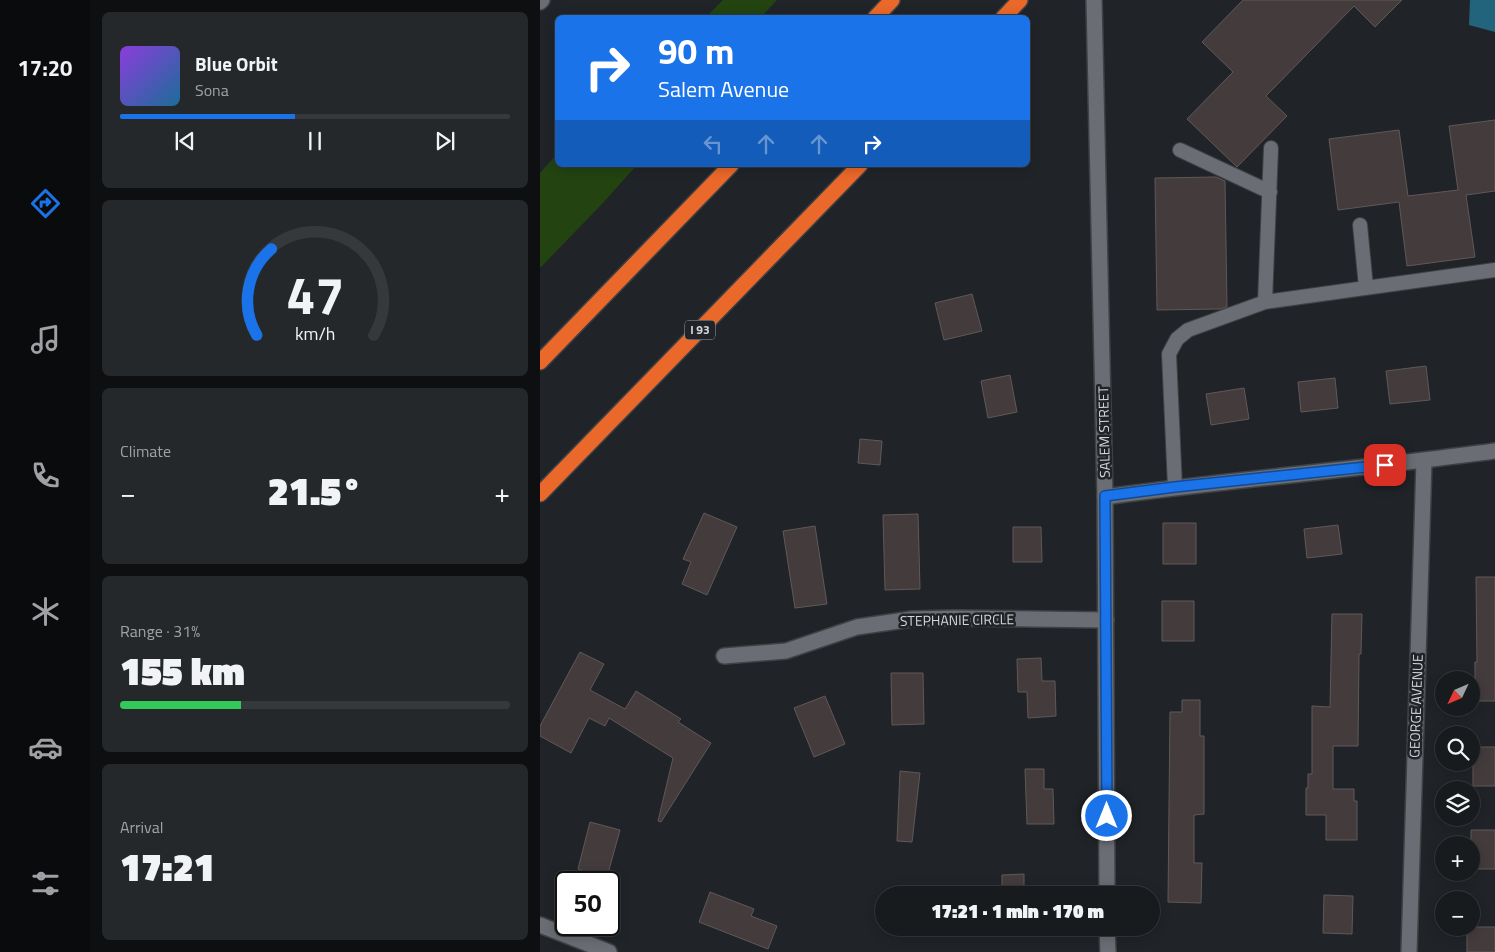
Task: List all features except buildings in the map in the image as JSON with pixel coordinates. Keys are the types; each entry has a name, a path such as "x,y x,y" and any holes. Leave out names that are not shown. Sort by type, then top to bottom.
{"highway":[{"path":"878,15 892,0"},
{"path":"1006,15 1020,0"},
{"path":"540,362 730,167"},
{"name":"I 93","path":"540,494 858,167"}],"street":[{"name":"SALEM STREET","path":"1094,0 1105,496 1107,886"},
{"path":"1105,496 1424,461 1495,451"},
{"name":"GEORGE AVENUE","path":"1409,952 1424,461"},
{"name":"STEPHANIE CIRCLE","path":"724,656 786,651 857,627 912,619 1106,620"},
{"path":"540,925 608,952"},
{"path":"1108,936 1108,952"}],"lane":[{"path":"1266,302 1271,148"},
{"path":"1180,150 1270,192"},
{"path":"1360,225 1366,288"},
{"path":"1175,487 1169,354 1177,339 1188,330 1266,302 1495,270"}],"green space":[{"path":"723,0 777,0 763,15 708,15"},
{"path":"555,156 555,167 635,167 540,268 540,173"}],"water":[{"path":"1470,0 1495,0 1495,32 1469,25"}],"route":[{"path":"1107,816 1105,496 1385,465"}]}
